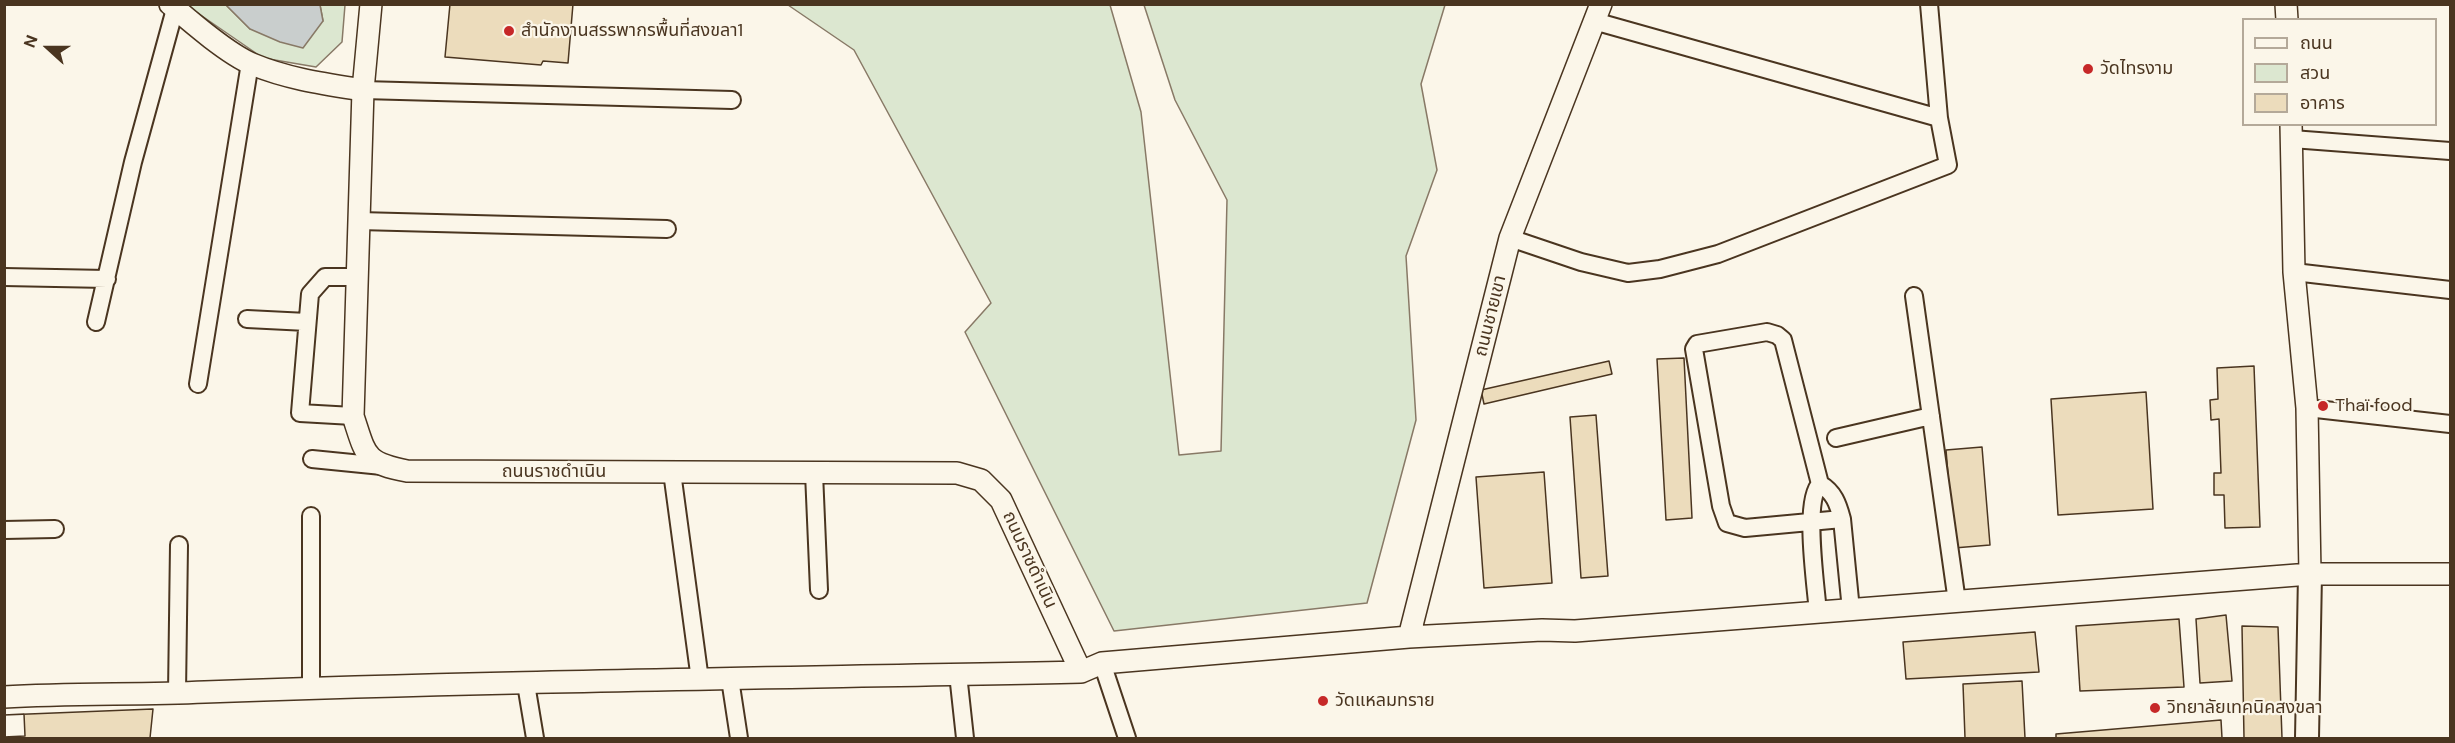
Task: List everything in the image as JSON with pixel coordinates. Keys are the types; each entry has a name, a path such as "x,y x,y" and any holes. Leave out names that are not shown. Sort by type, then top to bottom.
{"main road":[{"path":"2307,738 2310,574"}],"street":[{"path":"371,4 363,90 353,416 365,453 382,466"},
{"path":"1510,238 1581,262 1628,273 1660,269 1718,254 1948,165 1939,118 1929,4"},
{"path":"96,322 172,7 196,27 250,63 300,80 363,90 732,100"},
{"path":"1598,13 1939,118"},
{"name":"ถนนชายเขา","path":"1409,637 1510,238 1598,13"},
{"path":"198,384 250,63"},
{"path":"2310,574 2307,408 2294,272 2291,132 2451,151"},
{"path":"359,221 667,229"},
{"path":"2294,272 2451,290"},
{"path":"4,277 107,279"},
{"path":"353,416 300,413 310,294 325,277 357,277"},
{"path":"1914,296 1957,602"},
{"path":"247,319 307,322"},
{"path":"1842,519 1812,524 1745,528 1735,527 1725,521 1694,349 1697,344 1767,332 1777,335 1782,340 1820,484 1831,492 1842,519 1851,610"},
{"path":"2307,408 2451,424"},
{"path":"1836,438 1931,416"},
{"path":"312,459 382,466"},
{"name":"ถนนราชดำเนิน","path":"382,466 407,471 957,473 981,480 1001,500 1081,672"},
{"path":"672,472 700,680"},
{"path":"814,473 819,590"},
{"path":"1818,613 1812,500 1820,484"},
{"path":"310,688 312,516"},
{"path":"4,530 55,529"},
{"path":"177,693 179,545"},
{"path":"4,697 74,693 177,693 310,688 1081,672 1102,663 1409,637 1542,630 1575,631 2310,574 2451,574"},
{"path":"1102,663 1127,738"},
{"path":"958,674 965,738"},
{"path":"730,679 739,738"},
{"path":"526,684 535,738"}],"green space":[{"path":"186,5 226,5 250,29 323,21 320,5 345,5 342,42 316,67 263,58"},
{"path":"788,5 1110,5 1141,112 1179,455 1221,451 1227,200 1175,100 1144,5 1445,5 1421,84 1437,170 1406,256 1416,420 1367,603 1114,631 965,332 991,303 854,50"}],"shaded area":[{"path":"226,5 320,5 323,21 303,48 280,42 250,29"}],"building":[{"name":"สำนักงานสรรพากรพื้นที่สงขลา1","path":"450,4 573,4 568,63 543,61 541,65 445,57"},
{"path":"1684,358 1692,518 1666,520 1657,359"},
{"path":"1609,361 1612,374 1484,404 1481,390"},
{"path":"2254,366 2260,527 2225,528 2224,495 2214,495 2214,473 2221,473 2219,419 2211,420 2210,400 2218,399 2217,368"},
{"path":"2146,392 2153,509 2058,515 2051,399"},
{"path":"1596,415 1608,576 1581,578 1570,417"},
{"path":"1982,447 1990,545 1954,548 1946,450"},
{"path":"1544,472 1552,583 1484,588 1476,477"},
{"path":"2226,615 2232,681 2200,683 2196,619"},
{"path":"2179,619 2184,687 2080,691 2076,626"},
{"path":"2242,626 2278,627 2282,738 2244,738"},
{"path":"2035,632 2039,672 1906,679 1903,642"},
{"path":"2022,681 2025,738 1965,738 1963,684"},
{"path":"153,709 150,738 4,738 4,715"},
{"path":"24,714 25,736 4,737 4,715"},
{"path":"2221,720 2222,738 2056,738 2056,734"}],"place":[{"name":"สำนักงานสรรพากรพื้นที่สงขลา1","path":"509,31"},
{"name":"วัดไทรงาม","path":"2088,69"},
{"name":"Thaï food","path":"2323,406"},
{"name":"วัดแหลมทราย","path":"1323,701"},
{"name":"วิทยาลัยเทคนิคสงขลา","path":"2155,708"}]}
